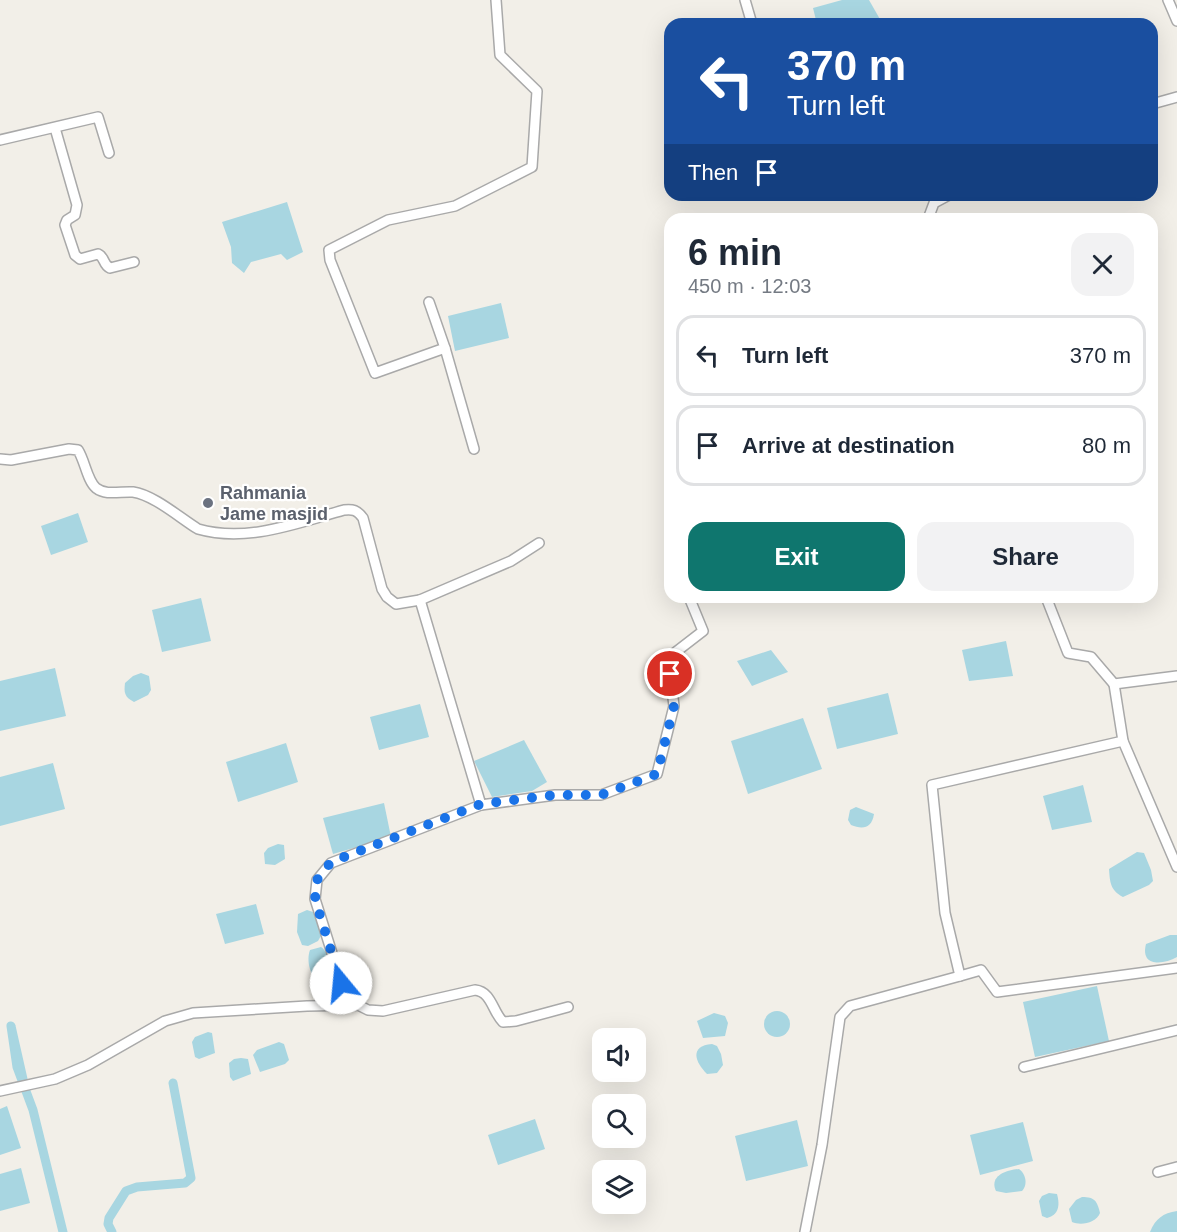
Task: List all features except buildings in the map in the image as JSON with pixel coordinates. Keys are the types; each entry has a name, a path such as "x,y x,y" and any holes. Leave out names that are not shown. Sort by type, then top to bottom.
{"street":[{"path":"445,348 375,373 330,260 329,250 388,220 455,206 532,167 537,91 500,55 496,0"},
{"path":"745,0 750,18"},
{"path":"1168,0 1177,21"},
{"path":"1158,102 1177,97"},
{"path":"0,140 98,117 109,153"},
{"path":"55,128 77,205 75,215 65,225 75,255 80,259 98,254 110,268 134,262"},
{"path":"429,302 445,348 474,449"},
{"path":"0,459 11,460 69,448 78,450 97,489 144,495 198,529 208,532 258,533 352,509 363,518 382,589 387,597 396,604 420,600 511,561 539,543"},
{"path":"420,600 481,804"},
{"path":"348,1004 315,899 317,880 331,862 481,804 555,795 601,795 657,774 674,706 668,658 704,631 692,603"},
{"path":"1048,603 1068,653 1091,657 1114,684 1124,741 1177,867"},
{"path":"1114,684 1177,676"},
{"path":"960,976 945,913 932,785 1124,741"},
{"path":"805,1232 822,1145 840,1017 850,1006 981,970 996,991 1000,993 1177,968"},
{"path":"0,1091 55,1079 88,1065 165,1021 194,1012 348,1004 358,1005 368,1010 383,1011 474,990 482,991 487,996 503,1022 568,1007"},
{"path":"1024,1067 1177,1030"},
{"path":"1158,1172 1177,1167"}],"water":[{"path":"842,0 869,0 879,18 816,18 813,8"},
{"path":"287,202 303,252 287,260 281,254 251,262 244,273 232,263 231,247 222,222"},
{"path":"501,303 509,338 455,351 448,316"},
{"path":"78,513 88,542 51,555 41,526"},
{"path":"201,598 211,641 162,652 152,610"},
{"path":"1006,641 1013,676 969,681 962,650"},
{"path":"771,650 788,672 752,686 737,661"},
{"path":"55,668 66,716 0,731 0,681"},
{"path":"141,673 149,676 151,690 148,695 134,702 125,694 125,683"},
{"path":"888,693 898,734 837,749 827,708"},
{"path":"420,704 429,737 379,750 370,717"},
{"path":"803,718 822,769 748,794 731,741"},
{"path":"524,740 547,782 532,791 492,797 474,761"},
{"path":"286,743 298,782 238,802 226,762"},
{"path":"53,763 65,809 0,826 0,777"},
{"path":"1083,785 1092,822 1052,830 1043,796"},
{"path":"384,803 391,837 333,854 323,818"},
{"path":"856,807 874,814 866,827 851,825 848,820 850,810"},
{"path":"278,844 284,845 285,859 275,865 265,864 264,853 268,848"},
{"path":"1137,852 1144,853 1153,881 1123,897 1115,892 1111,885 1109,869"},
{"path":"256,904 264,934 225,944 216,914"},
{"path":"307,910 313,912 322,934 318,941 308,946 302,945 297,932 298,914"},
{"path":"1170,935 1177,935 1177,957 1165,962 1149,960 1146,957 1146,944"},
{"path":"321,947 328,957 331,975 330,979 320,982 311,973 308,959 310,950"},
{"path":"1097,986 1109,1041 1035,1057 1023,1002"},
{"path":"777,1011 786,1015 790,1024 786,1033 777,1037 768,1033 764,1024 768,1015"},
{"path":"714,1013 725,1016 728,1023 725,1036 703,1038 697,1021"},
{"path":"208,1032 212,1033 215,1053 199,1059 195,1057 192,1042 195,1037"},
{"path":"279,1042 284,1044 289,1060 285,1064 260,1072 253,1055 257,1050"},
{"path":"712,1044 717,1046 723,1065 717,1073 707,1074 699,1065 696,1055 700,1048"},
{"path":"241,1058 248,1059 251,1074 233,1081 230,1077 229,1063"},
{"path":"7,1106 21,1148 0,1155 0,1109"},
{"path":"535,1119 545,1149 498,1165 488,1135"},
{"path":"797,1120 808,1166 746,1181 735,1136"},
{"path":"1023,1122 1033,1161 980,1175 970,1135"},
{"path":"21,1168 30,1203 0,1211 0,1174"},
{"path":"1019,1169 1025,1180 1022,1191 1006,1193 996,1191 995,1181 1000,1175"},
{"path":"1049,1193 1057,1194 1058,1206 1054,1215 1047,1218 1042,1216 1039,1201 1042,1196"},
{"path":"1082,1197 1095,1200 1100,1213 1095,1219 1084,1224 1072,1222 1069,1209 1076,1200"},
{"path":"1177,1211 1177,1232 1150,1232 1160,1217"}],"waterway":[{"path":"25,1088 11,1026 17,1067 33,1110 63,1232"},
{"path":"112,1232 108,1224 109,1218 126,1191 137,1187 185,1183 191,1178 173,1083"}],"place":[{"name":"Rahmania Jame masjid","path":"208,503"}],"route":[{"path":"341,983 315,899 317,880 331,862 481,804 555,795 601,795 657,774 674,706 670,674"}]}
